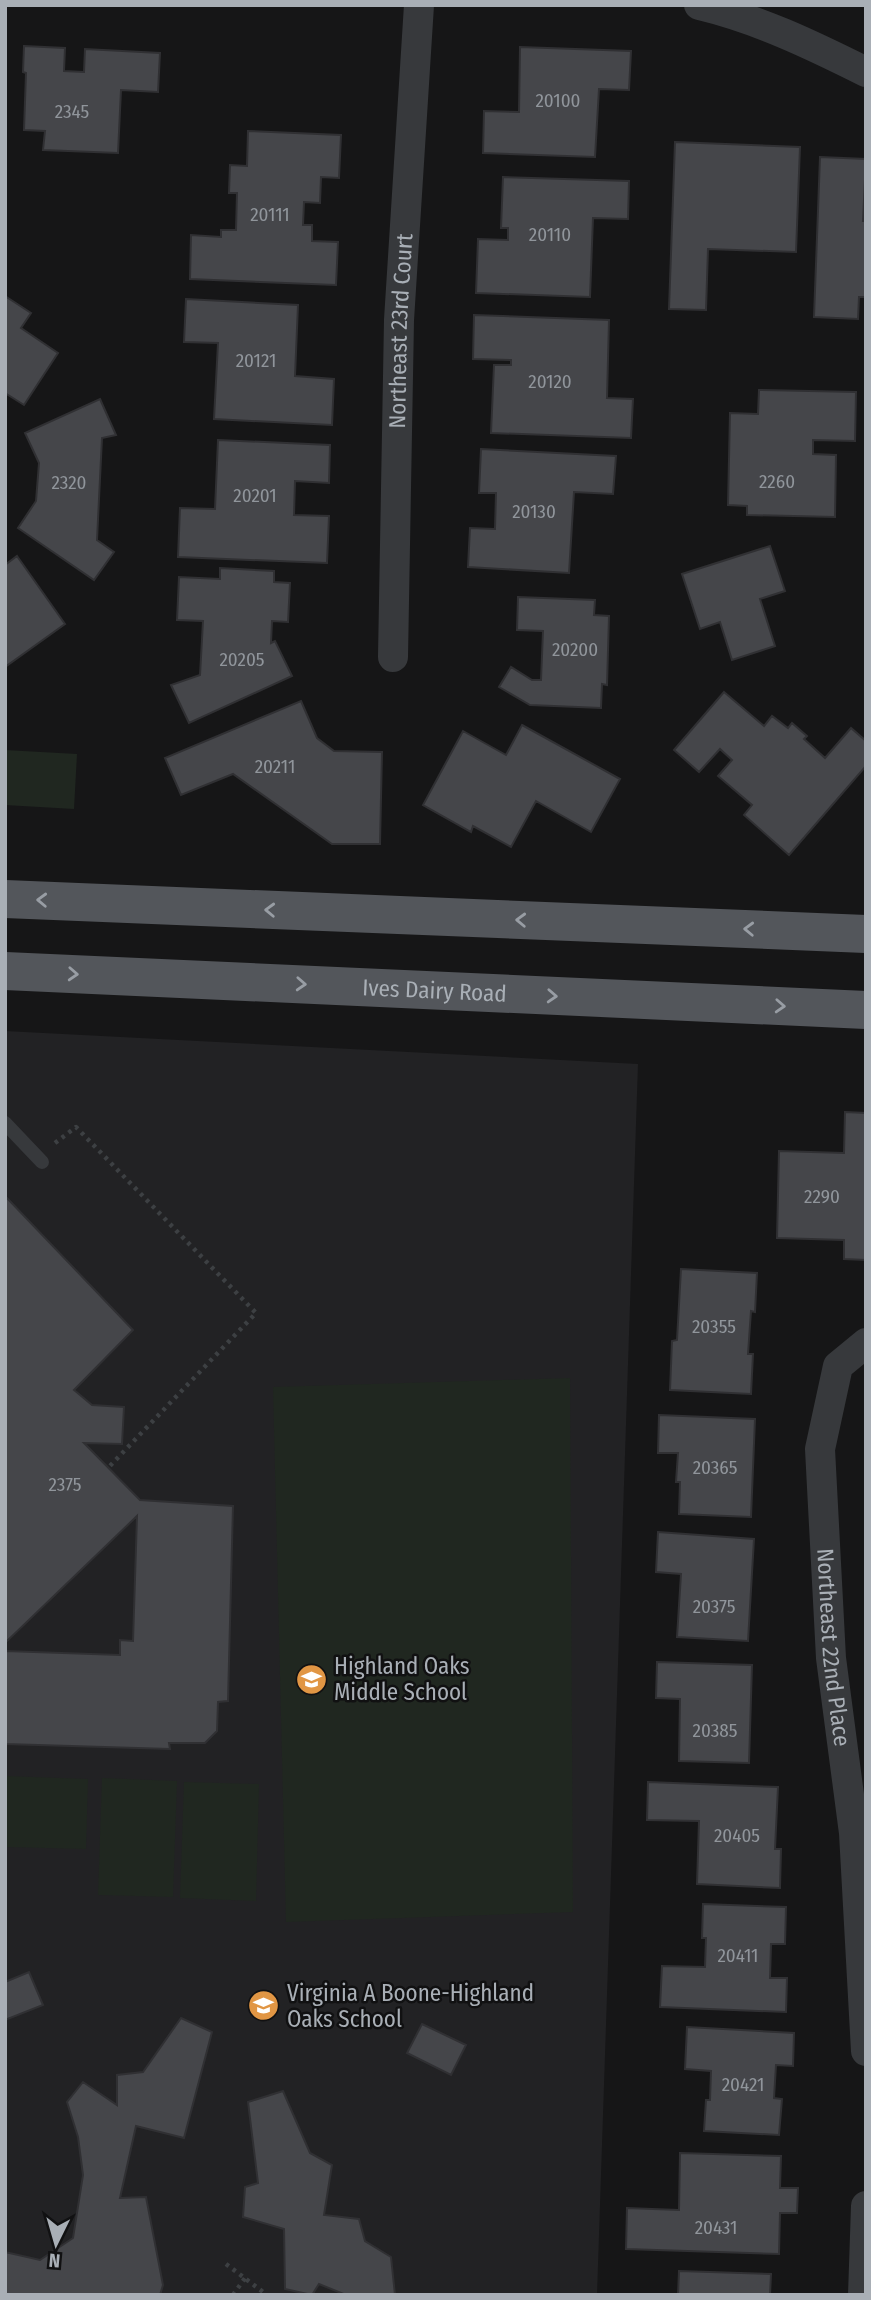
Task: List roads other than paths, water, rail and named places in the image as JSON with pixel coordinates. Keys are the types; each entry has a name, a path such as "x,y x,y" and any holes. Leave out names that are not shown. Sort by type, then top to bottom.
{"main road":[{"path":"5,899 866,934"},
{"name":"Ives Dairy Road","path":"5,971 866,1010"}],"street":[{"name":"Northeast 23rd Court","path":"393,657 399,320 419,5"},
{"path":"699,5 728,12 809,43 866,72"},
{"name":"Northeast 22nd Place","path":"866,1343 838,1366 820,1449 831,1658 860,1833 866,2051"},
{"path":"863,2295 866,2206"}],"lane":[{"path":"5,1123 39,1159"}],"place":[{"name":"Highland Oaks Middle School","path":"311,1679"},
{"name":"Virginia A Boone-Highland Oaks School","path":"264,2006"}]}
